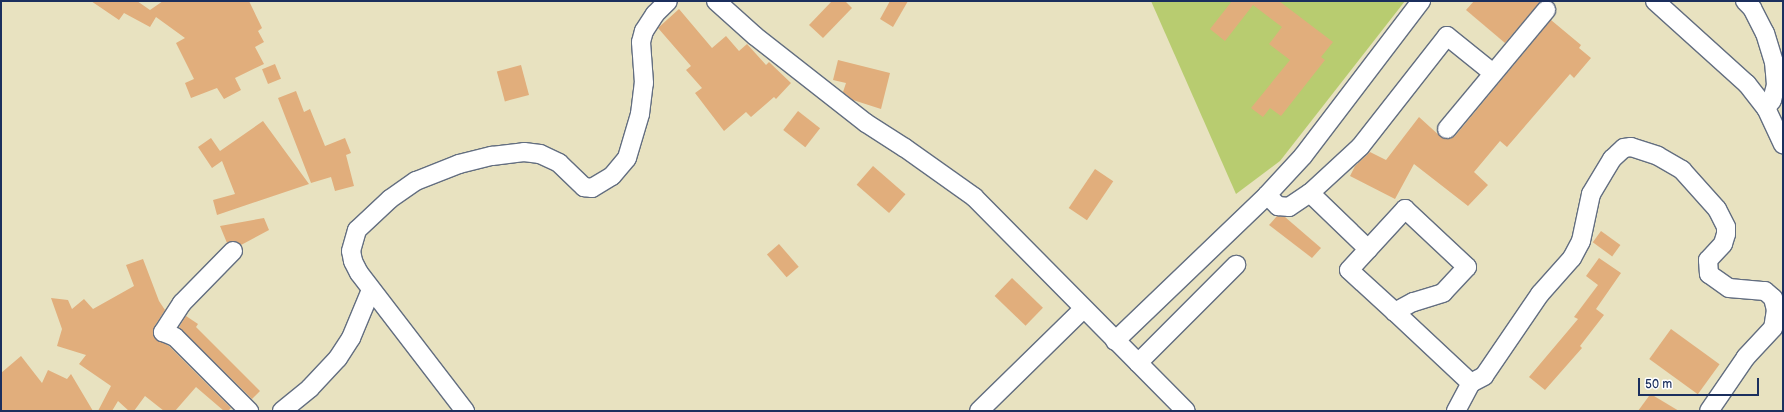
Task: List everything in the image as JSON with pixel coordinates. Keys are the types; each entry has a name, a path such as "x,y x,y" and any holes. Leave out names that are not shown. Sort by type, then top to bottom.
{"street":[{"path":"466,411 370,290 353,261 351,251 358,230 390,199 416,181 459,164 492,156 524,152 540,154 559,163 584,187 592,188 612,176 626,158 642,106 644,83 641,42 644,31 655,14 668,1"},
{"path":"716,1 760,40 866,123 974,197 1083,309 1186,411"},
{"path":"1115,341 1267,195 1303,156 1421,1"},
{"path":"1655,1 1747,84 1766,108 1783,144"},
{"path":"1745,1 1752,8 1765,33 1774,62 1776,85 1772,100 1766,108"},
{"path":"1447,129 1546,10"},
{"path":"1267,195 1278,206 1289,207 1310,193 1360,147 1447,36 1493,73"},
{"path":"1456,411 1471,383 1484,376 1540,294 1572,258 1581,241 1591,194 1612,159 1624,148 1638,148 1682,170 1717,209 1726,227 1726,234 1723,244 1708,260 1710,274 1729,288 1765,291 1773,298 1776,310 1773,328 1746,358 1709,411"},
{"path":"1310,193 1368,249"},
{"path":"1395,312 1413,302 1443,293 1467,267 1405,209 1349,270 1471,383"},
{"path":"233,251 182,303 160,337 175,337 249,411"},
{"path":"1138,363 1236,265"},
{"path":"282,411 310,388 338,358 351,338 370,290"},
{"path":"978,411 1083,309"}],"green space":[{"path":"1151,1 1405,1 1280,161 1236,194"}],"building":[{"path":"91,1 137,1 150,10 163,1 249,1 262,28 258,31 264,42 255,47 264,64 235,78 241,90 224,99 217,88 191,98 185,83 194,79 176,43 185,38 156,17 150,27 124,13 119,20"},
{"path":"832,1 845,1 852,8 823,38 809,25"},
{"path":"890,1 908,1 893,27 880,19"},
{"path":"1232,1 1279,1 1333,42 1321,57 1325,60 1281,116 1270,108 1263,117 1251,108 1290,60 1269,44 1282,27 1253,5 1225,41 1210,29"},
{"path":"1474,1 1541,1 1505,43 1466,10"},
{"path":"679,9 712,48 726,36 739,51 747,44 766,65 769,62 791,83 776,99 774,97 751,117 746,112 724,131 695,93 702,88 686,70 691,66 658,28"},
{"path":"1551,20 1581,45 1579,48 1591,58 1574,78 1570,74 1507,147 1500,141 1474,172 1488,185 1468,206 1414,164 1395,199 1350,176 1355,166 1370,152 1386,160 1419,117 1441,137 1450,139 1455,136"},
{"path":"838,60 890,73 881,109 853,100 843,92 846,83 833,80"},
{"path":"275,64 281,79 268,84 262,69"},
{"path":"521,65 529,95 505,101 497,71"},
{"path":"296,91 304,112 310,109 325,146 345,138 351,153 346,155 354,186 335,191 331,177 311,183 278,98"},
{"path":"798,111 820,128 805,147 783,130"},
{"path":"263,121 309,184 217,215 213,200 235,194 222,161 212,168 198,147 211,138 220,151"},
{"path":"873,166 905,194 889,213 857,185"},
{"path":"1095,169 1113,181 1087,220 1069,208"},
{"path":"1277,216 1285,217 1321,248 1312,258 1269,225"},
{"path":"264,218 269,230 241,245 235,241 227,243 220,226"},
{"path":"1601,231 1620,245 1612,256 1593,242"},
{"path":"779,244 799,267 787,277 767,254"},
{"path":"1599,258 1621,273 1596,309 1604,315 1580,346 1582,348 1545,390 1529,377 1578,319 1574,317 1598,285 1586,276"},
{"path":"143,259 159,301 165,310 154,327 154,337 169,346 231,408 228,411 224,411 196,387 175,411 164,411 145,396 134,411 129,411 118,401 112,411 98,411 111,386 79,364 86,355 57,346 62,329 51,298 68,300 72,309 84,299 93,309 134,286 126,265"},
{"path":"1012,278 1043,308 1026,326 995,296"},
{"path":"186,316 198,324 196,327 260,391 252,399 179,327"},
{"path":"1671,329 1720,364 1698,394 1649,359"},
{"path":"21,356 42,383 48,370 67,379 71,374 93,411 1,411 1,373"},
{"path":"1649,396 1654,396 1679,411 1638,411"}]}
